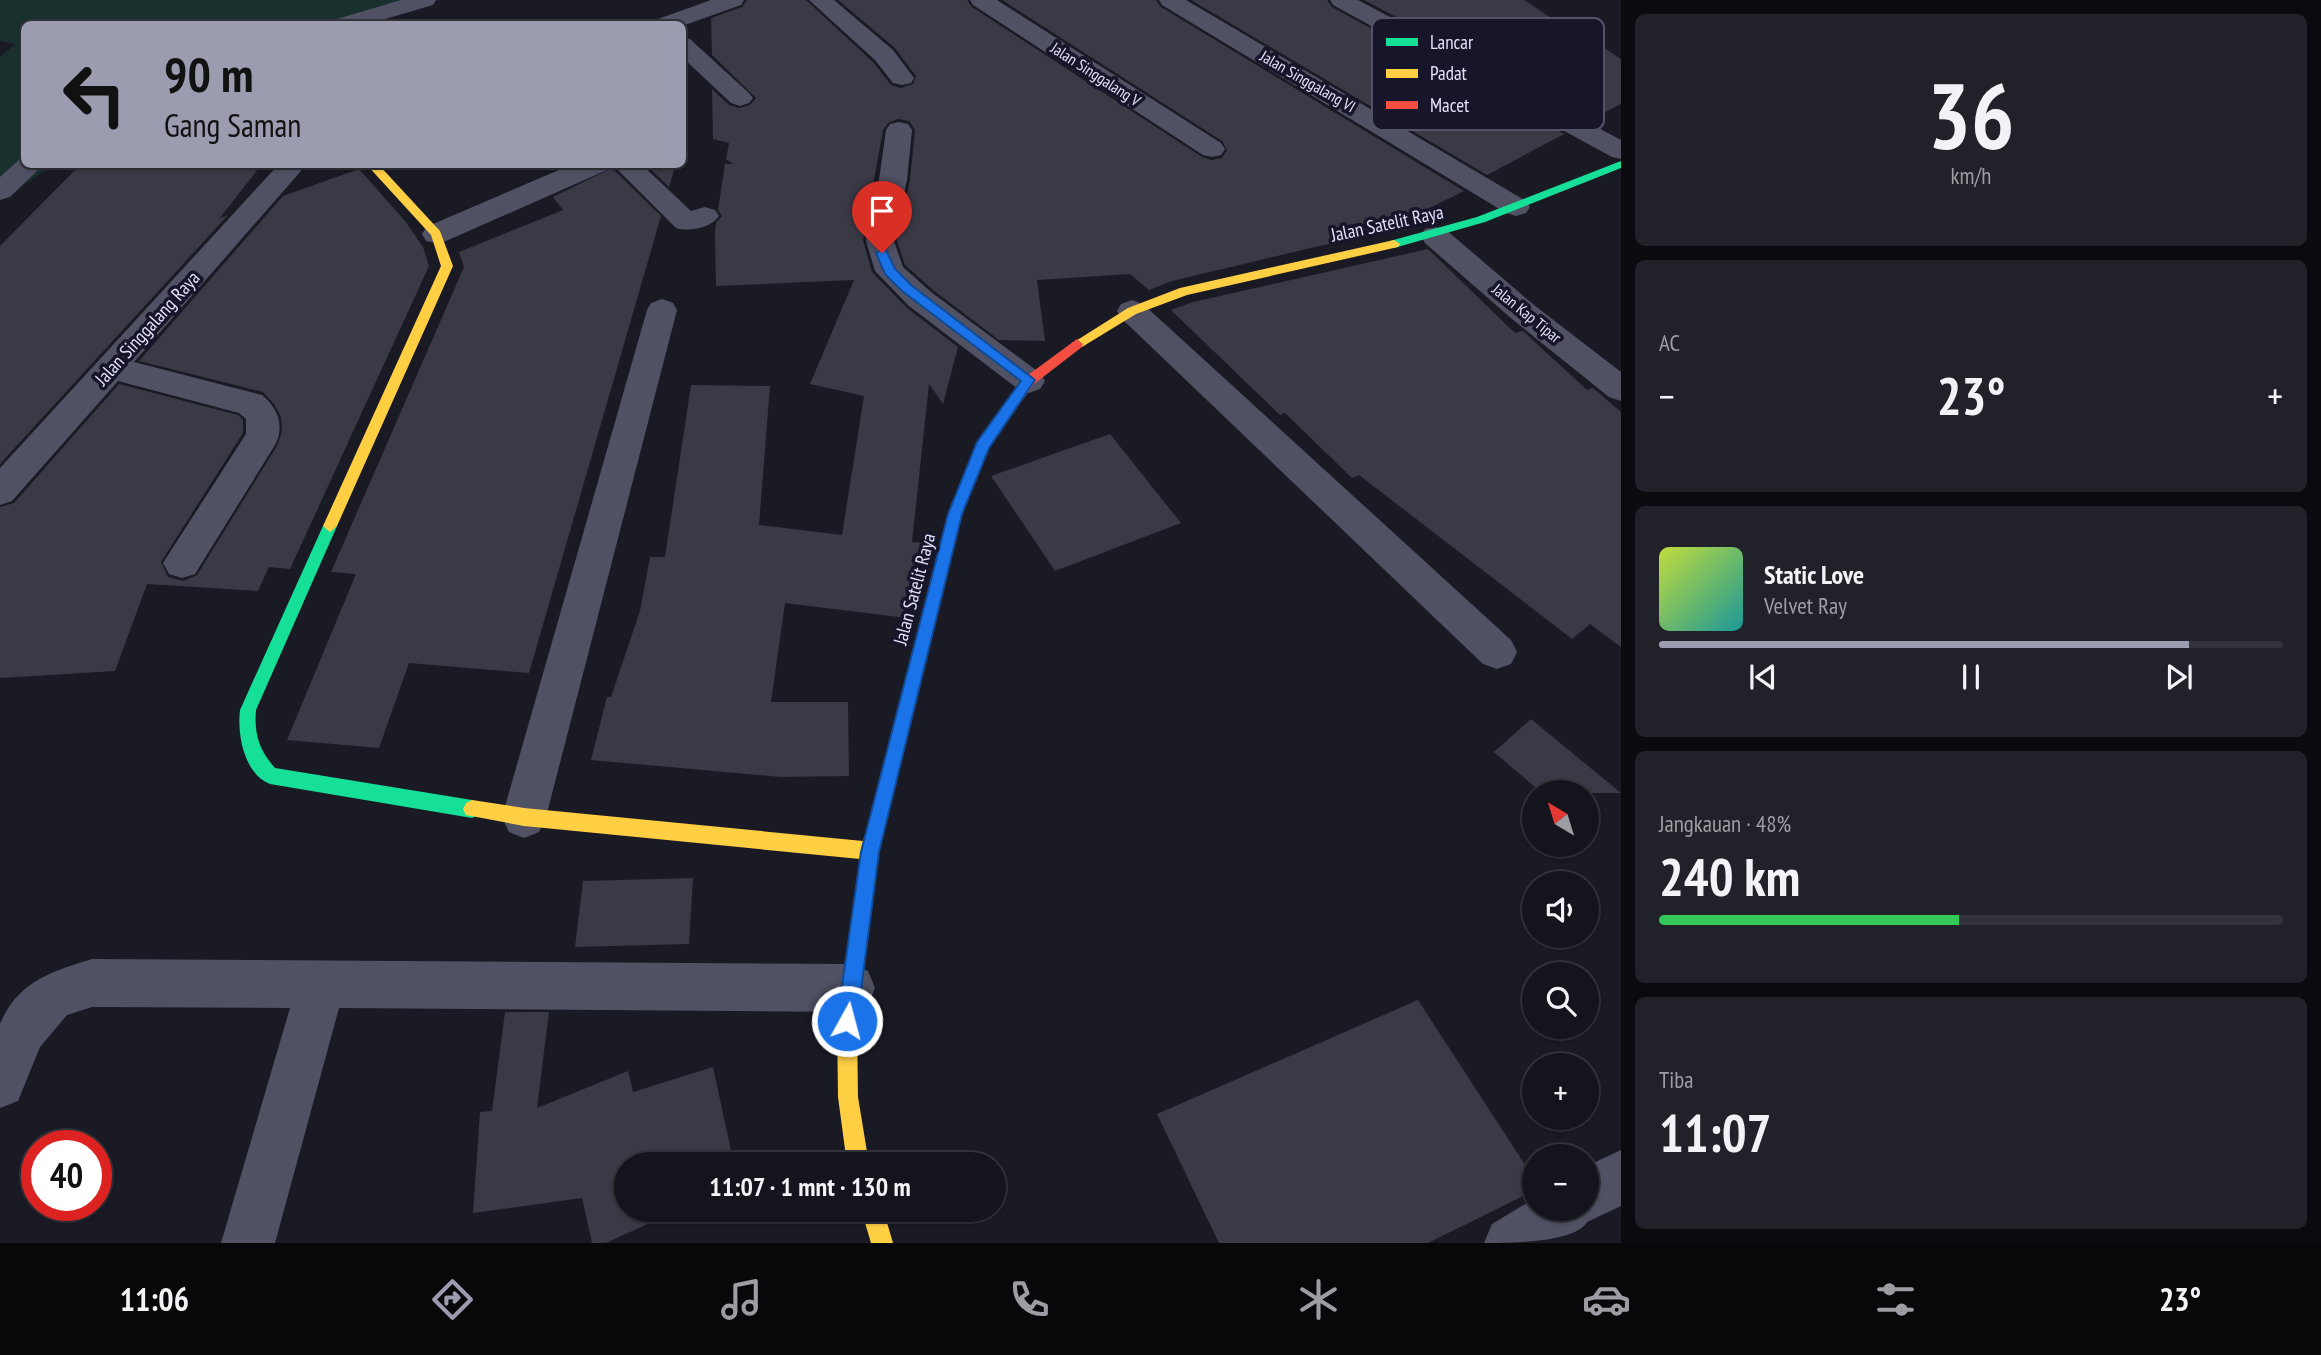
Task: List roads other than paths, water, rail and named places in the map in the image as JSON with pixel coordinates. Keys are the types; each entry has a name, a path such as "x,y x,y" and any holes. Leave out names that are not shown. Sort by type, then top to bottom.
{"street":[{"path":"355,21 425,0"},
{"path":"674,21 733,0"},
{"path":"820,0 884,55 902,78"},
{"name":"Jalan Singgalang V","path":"981,0 1212,149"},
{"name":"Jalan Singgalang VI","path":"1170,0 1372,121"},
{"path":"1340,0 1373,18"},
{"path":"686,48 740,97"},
{"path":"899,130 880,241 890,271 920,299 1029,380"},
{"name":"Jalan Singgalang VI","path":"1387,130 1516,207"},
{"path":"1582,130 1621,151"},
{"name":"Jalan Satelit Raya","path":"857,1152 848,1097 847,1021 870,852 955,514 982,446 1029,380 1070,348 1132,311 1198,288 1319,259 1435,236 1516,207 1621,164"},
{"path":"0,191 26,168"},
{"name":"Jalan Singgalang Raya","path":"0,491 290,168"},
{"path":"375,168 436,234 447,266 248,710 243,735 251,755 270,776 524,817 870,852"},
{"path":"436,234 588,168"},
{"path":"629,168 687,222 705,216"},
{"name":"Jalan Kap Tipar","path":"1435,236 1523,312 1621,388"},
{"path":"524,817 662,310"},
{"path":"1132,311 1497,652"},
{"path":"112,368 250,404 261,411 265,424 263,436 182,564"},
{"path":"0,1083 22,1030 52,996 92,983 851,988"},
{"path":"248,1243 321,985"},
{"path":"1599,1189 1621,1176"},
{"path":"1511,1243 1547,1221"},
{"path":"876,1222 882,1243"}]}
